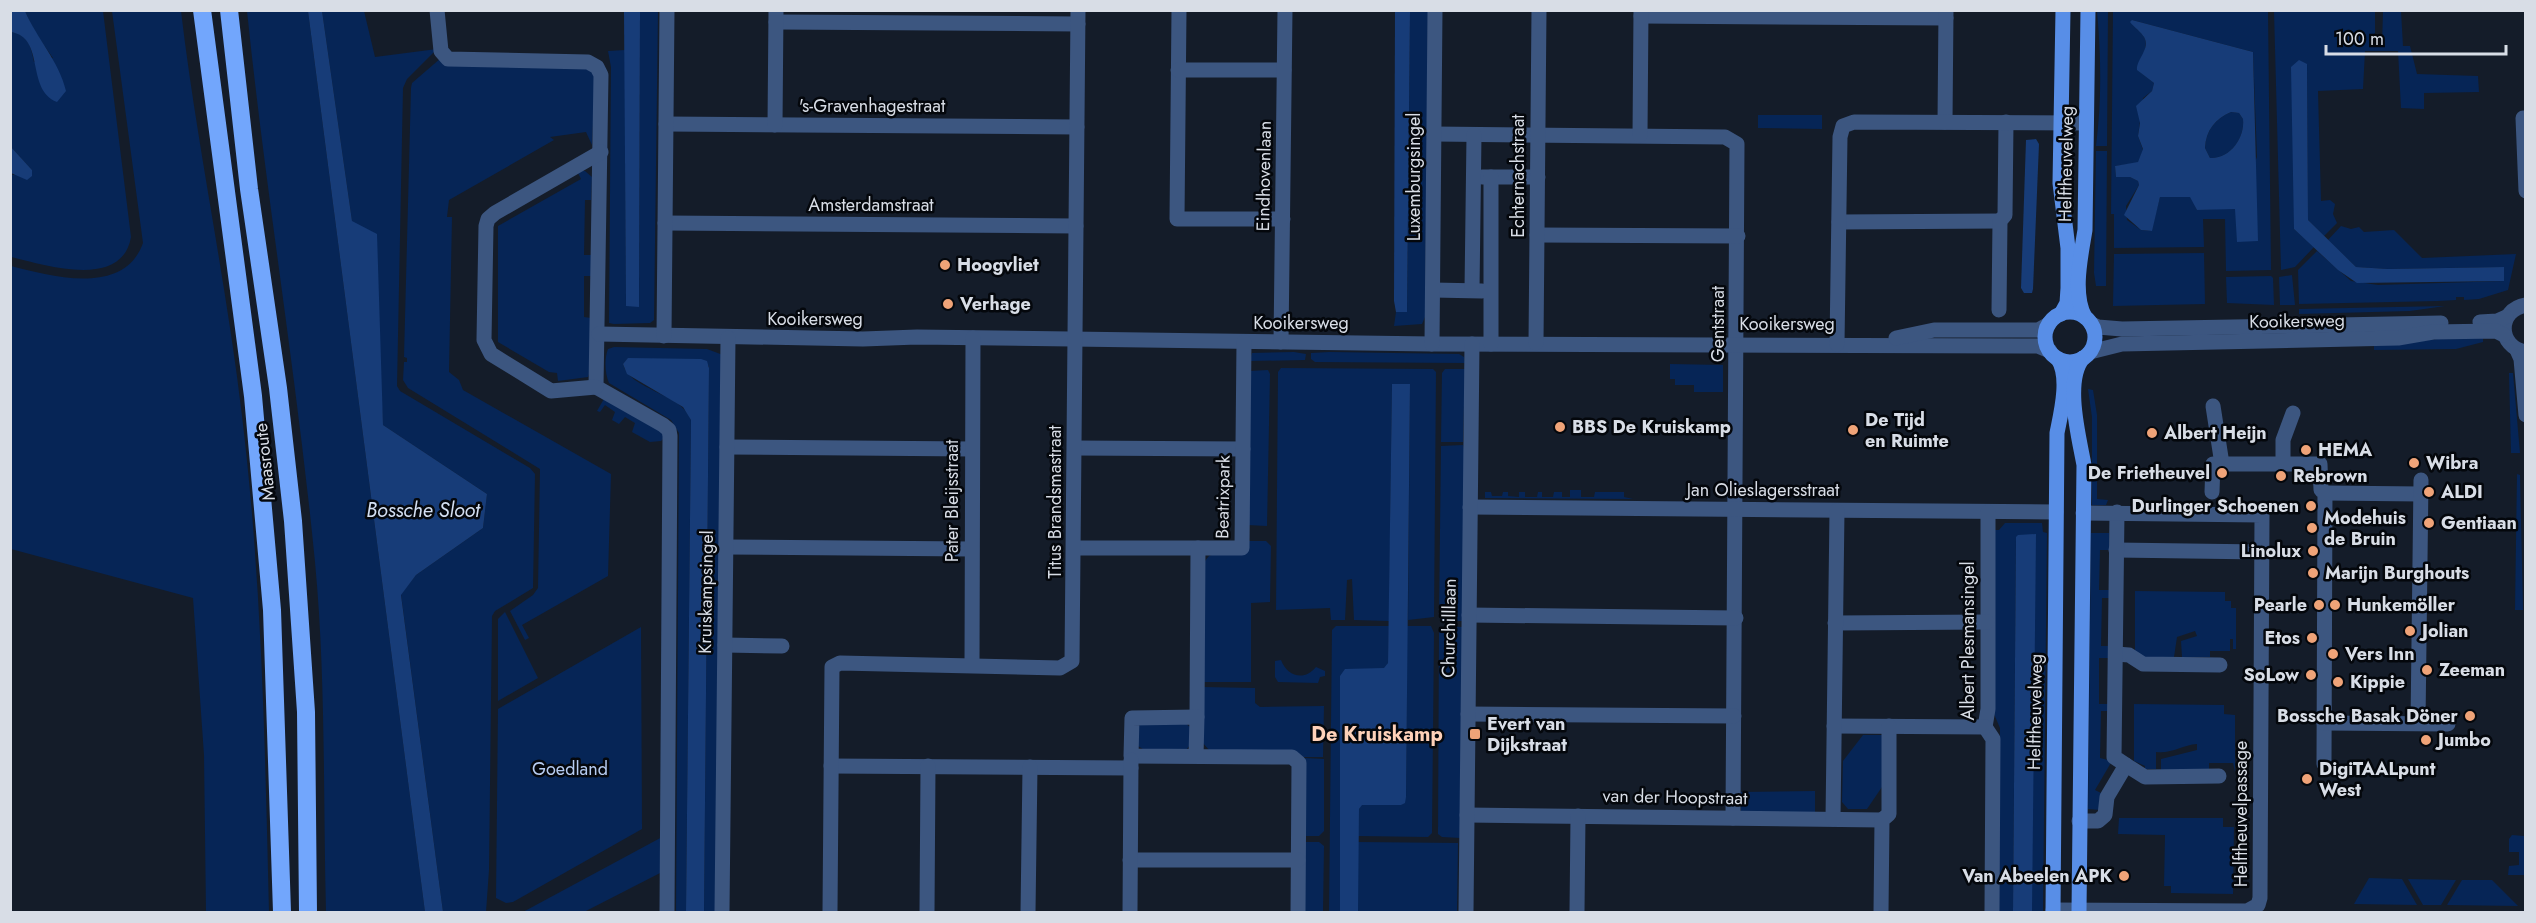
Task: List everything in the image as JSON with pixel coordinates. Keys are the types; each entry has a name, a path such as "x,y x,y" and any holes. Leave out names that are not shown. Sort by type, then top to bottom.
{"highway":[{"name":"Maasroute","path":"202,10 253,396 273,610 282,912"},
{"name":"Maasroute","path":"229,10 249,189 278,388 293,521 306,712 308,912"}],"main road":[{"name":"Helftheuvelweg","path":"2055,319 2067,303 2068,248 2060,183 2063,10"},
{"name":"Helftheuvelweg","path":"2088,10 2085,230 2080,288 2081,310 2088,320"},
{"path":"2079,911 2084,465 2074,403 2075,372 2087,355 2095,341 2088,320 2071,312 2055,319 2046,341 2054,355 2071,362 2087,355"},
{"name":"Helftheuvelweg","path":"2053,911 2057,433 2062,409 2062,372 2054,355"},
{"path":"2056,513 2083,513"}],"street":[{"path":"438,10 441,51 448,59 588,62 597,67 602,75 599,334 596,387 551,390 491,354 484,340 488,219 601,152"},
{"path":"664,336 667,10"},
{"path":"1179,10 1177,219 1283,219"},
{"name":"Eindhovenlaan","path":"1281,342 1285,10"},
{"name":"Luxemburgsingel","path":"1432,344 1435,10"},
{"name":"Echternachstraat","path":"1536,343 1539,10"},
{"path":"1434,134 1640,135 1641,13 1946,14 1945,122"},
{"path":"775,124 776,16 1078,17"},
{"name":"Titus Brandsmastraat","path":"972,664 1060,668 1070,664 1073,657 1078,17"},
{"path":"1178,70 1284,70"},
{"path":"2526,118 2523,118 2526,191"},
{"path":"1837,344 1840,137 1843,126 1854,122 2086,123"},
{"path":"1999,310 2001,221 2006,215 2006,122"},
{"name":"'s-Gravenhagestraat","path":"666,124 1077,127"},
{"path":"1472,291 1474,135"},
{"name":"Gentstraat","path":"1640,135 1725,136 1734,140 1738,148 1733,818"},
{"path":"1473,177 1538,177"},
{"path":"1491,177 1491,344"},
{"path":"1839,222 2001,221"},
{"name":"Amsterdamstraat","path":"665,223 1076,226"},
{"path":"1537,235 1738,236"},
{"path":"1432,290 1491,291"},
{"path":"2526,305 2513,309 2506,317 2504,334 2507,342 2521,351 2526,415"},
{"name":"Kooikersweg","path":"2088,320 2098,327 2122,329 2484,322 2506,317"},
{"name":"Kooikersweg","path":"1874,344 1934,330 2038,330 2055,319"},
{"name":"Kooikersweg","path":"2087,355 2122,344 2398,338 2444,331 2496,331 2504,334"},
{"path":"599,334 728,338"},
{"name":"Kooikersweg","path":"728,338 2038,346 2054,355"},
{"name":"Kruiskampsingel","path":"722,912 728,338"},
{"name":"Pater Bleijsstraat","path":"972,664 973,338"},
{"name":"Beatrixpark","path":"1196,756 1198,548 1242,548 1244,342"},
{"name":"Churchilllaan","path":"1466,912 1472,344"},
{"name":"Kruiskampsingel","path":"596,387 663,425 669,430 670,436 667,912"},
{"path":"2213,406 2222,464"},
{"path":"2283,464 2283,440 2294,413"},
{"path":"728,447 972,449"},
{"path":"1075,448 1243,449"},
{"path":"2212,492 2213,464 2320,464 2321,490 2325,493 2324,764"},
{"path":"2325,493 2421,487 2418,723"},
{"name":"Jan Olieslagersstraat","path":"1470,507 2056,513"},
{"path":"1833,819 1837,511"},
{"name":"Albert Plesmansingel","path":"1988,512 1989,709 1985,727 1993,739 1992,912"},
{"path":"2079,821 2098,821 2105,814 2107,797 2126,765 2114,758 2117,512"},
{"name":"Helftheuvelpassage","path":"2053,911 2247,910 2258,905 2260,898 2262,515 2083,513"},
{"path":"726,547 971,549"},
{"path":"1074,549 1198,548"},
{"path":"2116,550 2262,552"},
{"path":"1469,615 1736,618"},
{"path":"1835,623 1987,622"},
{"path":"725,645 782,646"},
{"path":"2116,654 2129,655 2144,664 2220,665"},
{"path":"830,912 831,671 834,665 840,663 972,664"},
{"path":"1468,714 1734,717"},
{"path":"1130,912 1132,718 1197,717"},
{"path":"2324,723 2448,724"},
{"path":"1834,726 1985,727"},
{"path":"1881,912 1882,820 1889,814 1889,726"},
{"path":"831,766 1030,767 1196,756 1296,759 1300,768 1298,912"},
{"name":"Helftheuvelpassage","path":"2126,765 2145,777 2219,776"},
{"path":"927,912 928,766"},
{"path":"1028,912 1030,767"},
{"name":"van der Hoopstraat","path":"1467,815 1882,820"},
{"path":"1577,912 1578,816"},
{"path":"1130,860 1298,860"}],"green space":[{"path":"25,11 103,11 131,237 125,253 113,264 98,269 62,268 11,257 10,173 13,175 32,170 11,147 11,32 17,33 28,42 34,62 53,58 34,31"},
{"path":"112,11 181,11 235,365 249,478 262,664 269,912 206,912 204,755 193,598 11,549 11,266 65,277 103,277 120,271 133,260 143,243"},
{"path":"247,11 308,11 425,912 326,912 323,693 319,606 308,493"},
{"path":"322,11 364,11 375,57 437,49 407,79 403,88 397,386 400,391 530,468 535,474 533,588 495,611 492,616 489,870 486,912 443,912 401,594 416,575 483,528 487,494 383,425 379,358 352,221"},
{"path":"640,11 658,11 654,320 650,323 614,324 609,323 611,67 608,51 625,50 626,306 639,306"},
{"path":"1410,11 1428,11 1425,317 1422,324 1394,326 1396,312 1407,312"},
{"path":"2097,11 2108,11 2107,146 2096,146 2100,78"},
{"path":"2113,11 2268,11 2271,270 2226,271 2225,219 2203,219 2204,247 2114,248 2114,214 2111,214","holes":["2132,20 2253,52 2257,157 2235,208 2197,210 2191,196 2160,197 2151,231 2141,230 2127,220 2126,206 2139,185 2138,181 2130,177 2116,177 2115,166 2138,163 2143,150 2138,136 2143,98 2152,91 2154,83 2140,72 2146,43 2144,36 2134,26"]},
{"path":"2274,11 2375,11 2375,45 2382,46 2383,11 2401,11 2403,46 2410,46 2417,74 2478,76 2479,92 2424,93 2424,109 2401,108 2398,51 2365,51 2363,89 2318,91 2321,201 2330,200 2335,204 2333,214 2337,223 2324,236 2308,220 2307,64 2294,229 2314,247 2295,267 2281,270"},
{"path":"441,58 589,67 595,78 592,145 586,132 550,137 554,140 449,200 447,217 452,217 449,372 459,380 463,390 611,474 608,576 522,625 529,638 525,640 510,611 533,595 538,588 540,469 408,388 403,380 404,362 407,362 407,358 404,357 411,88 412,83"},
{"path":"2231,112 2239,113 2243,119 2239,140 2224,155 2210,158 2205,148 2209,131 2220,118"},
{"path":"1758,115 1822,115 1822,129 1758,128"},
{"path":"2096,151 2107,151 2106,286 2096,286 2094,273"},
{"path":"577,171 585,171 592,177 591,200 585,200 584,255 594,255 594,276 584,276 584,317 591,318 590,371 588,377 558,381 557,373 549,372 498,342 498,226 581,179"},
{"path":"2341,226 2351,229 2359,227 2364,232 2394,230 2422,258 2516,254 2508,290 2479,299 2464,300 2464,297 2456,297 2456,300 2438,301 2299,304 2298,270 2317,251 2351,281 2378,285 2504,281 2504,267 2388,269 2356,267 2328,240"},
{"path":"2204,253 2205,304 2113,306 2114,254"},
{"path":"2292,275 2295,305 2280,305 2279,277"},
{"path":"2271,276 2274,305 2227,303 2226,277"},
{"path":"2445,306 2410,311 2299,314 2299,309"},
{"path":"2483,334 2483,342 2456,349 2374,350 2374,346"},
{"path":"614,347 707,349 723,355 718,912 704,912 709,366 700,359 628,359 623,364 627,373 635,380 677,404 686,411 691,420 686,912 676,912 679,433 671,420 609,383 606,357 608,349"},
{"path":"1252,353 1306,354 1305,360 1250,361"},
{"path":"1311,353 1459,354 1464,357 1465,363 1315,362 1311,359"},
{"path":"1670,364 1723,365 1723,392 1694,392 1694,385 1675,385 1675,379 1670,379"},
{"path":"1281,368 1433,369 1436,372 1434,617 1408,620 1410,385 1392,384 1389,621 1354,620 1352,579 1347,580 1345,620 1331,620 1330,608 1276,610 1278,372"},
{"path":"1445,369 1465,369 1463,442 1441,442 1442,373"},
{"path":"1268,370 1270,374 1267,526 1247,525 1249,371"},
{"path":"2509,373 2513,373 2520,453 2511,453"},
{"path":"2088,389 2093,390 2097,415 2097,499 2108,500 2106,505 2092,505 2092,417"},
{"path":"605,397 661,430 664,438 661,441 650,442 632,432 635,423 625,417 619,424 612,420 615,412 605,405 600,412 597,411"},
{"path":"1463,445 1465,453 1463,621 1443,621 1439,617 1441,446"},
{"path":"2517,474 2520,475 2523,610 2515,610"},
{"path":"1570,490 1581,490 1581,497 1594,497 1595,492 1624,492 1624,497 1633,499 1485,498 1485,492 1491,492 1492,496 1502,496 1503,492 1508,492 1508,496 1519,497 1519,492 1525,492 1525,497 1537,497 1538,492 1542,492 1542,497 1553,497 1554,492 1562,492 1562,497 1570,497"},
{"path":"2005,523 2042,523 2043,532 2047,533 2043,912 2032,912 2016,538 2013,912 1998,912 2000,728 1994,714 1995,530 1999,530"},
{"path":"2091,533 2109,533 2109,550 2100,550 2099,590 2111,590 2111,598 2102,598 2101,646 2111,646 2110,658 2099,658 2099,704 2110,704 2110,711 2101,711 2100,758 2112,761 2095,790 2101,793 2101,810 2088,809"},
{"path":"1248,541 1266,541 1271,546 1270,602 1251,603 1251,682 1203,682 1205,561 1209,556"},
{"path":"2135,591 2225,592 2225,601 2231,601 2231,608 2236,608 2236,649 2233,649 2233,639 2230,639 2230,651 2210,651 2210,657 2182,657 2181,641 2197,636 2195,631 2177,637 2174,657 2140,657 2135,654"},
{"path":"505,612 538,678 498,701 498,619"},
{"path":"1336,626 1389,626 1388,663 1341,800 1340,912 1329,912 1332,630"},
{"path":"1407,626 1431,626 1434,633 1432,833 1428,837 1358,836 1361,805 1401,805 1406,797"},
{"path":"1445,626 1463,627 1461,838 1442,837 1438,834 1439,631"},
{"name":"Goedland","path":"641,627 642,829 513,902 506,903 496,898 498,709"},
{"path":"1281,660 1287,670 1296,675 1301,676 1311,672 1316,667 1325,671 1325,676 1320,677 1318,683 1278,682 1275,677 1275,661"},
{"path":"1203,687 1255,688 1255,703 1260,707 1324,706 1323,757 1303,757 1297,752 1210,751 1202,742"},
{"path":"2134,704 2224,705 2224,714 2235,715 2235,772 2233,763 2209,763 2209,770 2161,770 2161,759 2197,750 2197,744 2167,752 2156,752 2156,769 2145,769 2145,766 2134,761"},
{"path":"1185,723 1190,727 1190,745 1186,750 1146,751 1138,746 1138,727 1141,724"},
{"path":"1863,735 1885,735 1884,784 1867,809 1848,809 1842,802 1843,761"},
{"path":"1304,758 1324,759 1324,831 1319,836 1304,836"},
{"path":"1815,791 1815,812 1741,812 1741,792"},
{"path":"2119,818 2223,818 2223,827 2234,827 2233,894 2171,893 2171,886 2164,886 2165,835 2118,834"},
{"path":"2512,835 2524,836 2524,875 2508,875 2509,866 2519,865 2519,852 2509,852 2509,839"},
{"path":"664,836 664,871 584,912 523,912"},
{"path":"1304,842 1319,842 1324,846 1323,912 1304,912"},
{"path":"1358,842 1458,843 1457,912 1358,912"},
{"path":"2369,878 2402,879 2417,905 2354,904"},
{"path":"2408,879 2456,880 2441,905 2423,905"},
{"path":"2462,880 2492,880 2518,906 2447,905"}],"water":[{"path":"10,11 25,11 53,60 66,91 57,102 47,96 41,86 28,44 22,36 11,32"},
{"name":"Bossche Sloot","path":"308,11 322,11 352,221 377,234 383,425 487,494 483,528 416,575 401,595 443,912 425,912"},
{"path":"624,11 640,11 639,307 626,306"},
{"path":"1395,11 1410,11 1407,312 1396,312 1394,301"},
{"path":"2132,20 2253,52 2258,241 2237,242 2235,209 2197,210 2190,197 2160,197 2152,231 2141,230 2124,215 2139,185 2138,181 2130,177 2116,177 2115,166 2138,162 2143,149 2138,136 2140,123 2136,106 2152,91 2154,83 2137,70 2146,41 2130,22","holes":["2231,112 2239,113 2243,119 2239,140 2224,155 2210,158 2205,148 2212,126"]},
{"path":"2299,60 2307,64 2308,220 2356,267 2388,269 2504,267 2504,281 2357,283 2338,270 2294,229 2291,67"},
{"path":"2036,139 2039,144 2033,289 2032,293 2024,293 2021,288 2026,140"},
{"path":"11,147 32,170 32,176 27,180 11,173"},
{"path":"628,358 701,359 707,361 709,368 704,912 686,912 691,420 683,407 627,374 623,364"},
{"path":"1392,384 1410,384 1406,797 1405,803 1401,805 1362,805 1359,809 1358,912 1340,912 1340,676 1345,669 1384,668 1388,663"},
{"path":"2036,534 2032,912 2013,912 2016,537"}],"place":[{"name":"Hoogvliet","path":"945,265"},
{"name":"Verhage","path":"948,304"},
{"name":"BBS De Kruiskamp","path":"1560,427"},
{"name":"De Tijd en Ruimte","path":"1853,430"},
{"name":"Albert Heijn","path":"2152,433"},
{"name":"HEMA","path":"2306,450"},
{"name":"Wibra","path":"2414,463"},
{"name":"De Frietheuvel","path":"2222,473"},
{"name":"Rebrown","path":"2281,476"},
{"name":"ALDI","path":"2429,492"},
{"name":"Durlinger Schoenen","path":"2311,506"},
{"name":"Gentiaan","path":"2429,523"},
{"name":"Modehuis de Bruin","path":"2312,528"},
{"name":"Linolux","path":"2313,551"},
{"name":"Marijn Burghouts","path":"2313,573"},
{"name":"Pearle","path":"2319,605"},
{"name":"Hunkemöller","path":"2335,605"},
{"name":"Jolian","path":"2410,631"},
{"name":"Etos","path":"2312,638"},
{"name":"Vers Inn","path":"2333,654"},
{"name":"Zeeman","path":"2427,670"},
{"name":"SoLow","path":"2311,675"},
{"name":"Kippie","path":"2338,682"},
{"name":"Bossche Basak Döner","path":"2470,716"},
{"name":"Evert van Dijkstraat","path":"1475,734"},
{"name":"Jumbo","path":"2426,740"},
{"name":"DigiTAALpunt West","path":"2307,779"},
{"name":"Van Abeelen APK","path":"2124,876"}],"district":[{"name":"De Kruiskamp","path":"1377,734"}]}
